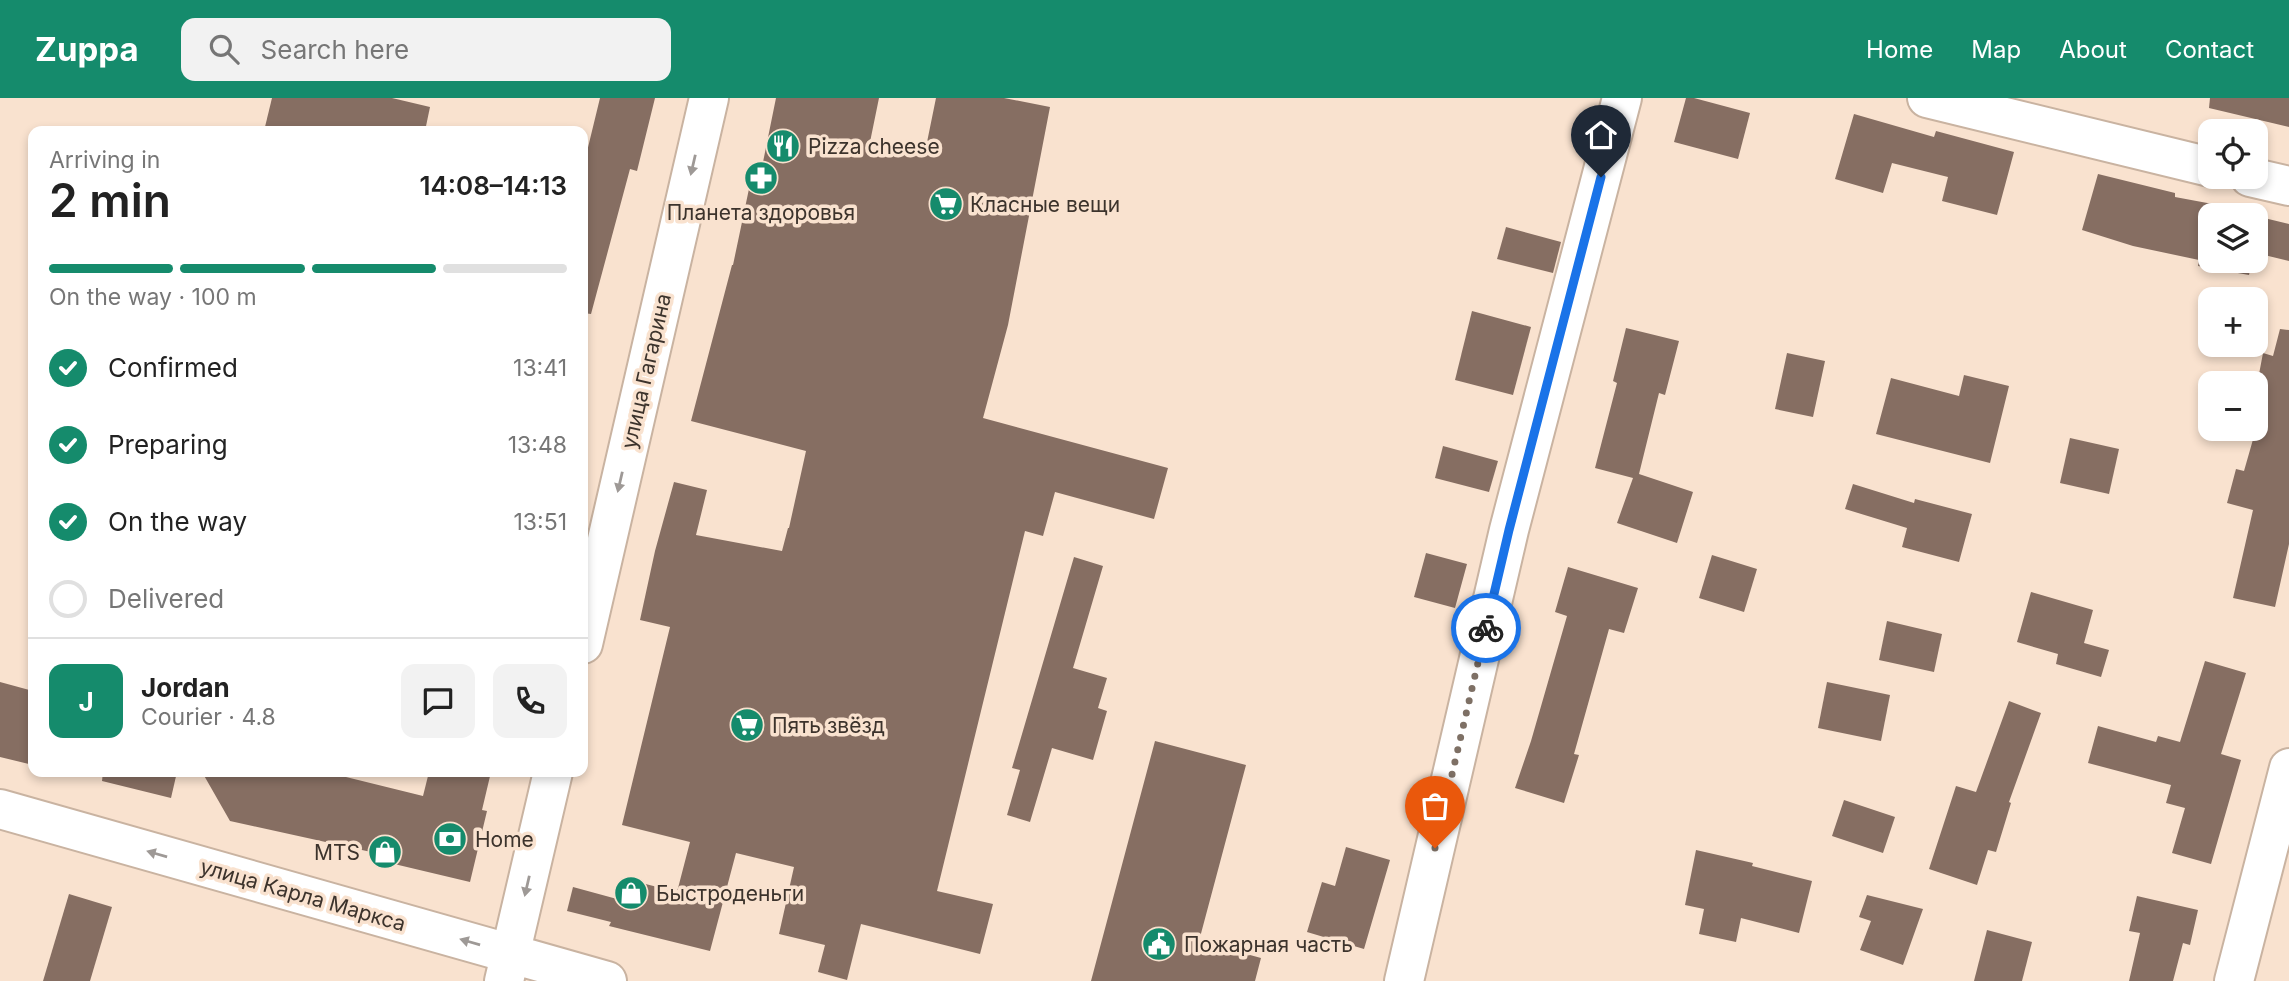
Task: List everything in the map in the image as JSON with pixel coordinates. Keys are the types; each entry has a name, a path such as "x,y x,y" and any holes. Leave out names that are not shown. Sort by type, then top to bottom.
{"street":[{"name":"улица Гагарина","path":"588,622 709,98"},
{"path":"1404,981 1509,530 1622,98"},
{"path":"1927,98 2198,164"},
{"path":"2268,181 2289,186"},
{"path":"2234,981 2289,768"},
{"path":"508,967 552,777"},
{"name":"улица Карла Маркса","path":"0,809 508,967 607,981"}],"building":[{"path":"272,98 392,98 430,107 426,126 265,126"},
{"path":"600,98 655,98 637,171 630,169 591,314 588,314 588,147"},
{"path":"776,98 879,98 870,142 925,152 936,98 1004,98 1050,107 1008,325 983,418 1168,468 1154,519 1055,492 1043,536 1025,531 937,891 993,904 980,954 861,924 847,980 818,972 825,945 779,934 794,867 736,853 710,951 609,926 611,922 567,911 573,887 617,899 622,878 677,892 690,842 622,825 670,627 640,620 674,482 707,490 696,535 782,551 789,528 806,451 691,421 733,265 754,165 762,167"},
{"path":"1686,98 1750,113 1738,159 1674,142"},
{"path":"2210,98 2289,98 2289,127 2268,122 2268,119 2255,119 2209,108"},
{"path":"1854,114 1934,137 1936,131 2014,152 1997,215 1942,201 1948,177 1892,163 1883,193 1835,179"},
{"path":"2098,174 2175,193 2175,197 2207,203 2198,203 2198,260 2133,246 2082,230"},
{"path":"2268,219 2289,224 2289,261 2268,256"},
{"path":"1506,227 1561,242 1553,273 1497,259"},
{"path":"1472,311 1531,327 1513,395 1455,380"},
{"path":"1626,328 1679,341 1665,395 1659,393 1639,474 1693,492 1677,543 1617,523 1633,478 1595,468 1617,383 1613,381"},
{"path":"2280,329 2289,330 2289,544 2275,607 2233,598 2253,510 2227,503 2236,469 2244,471 2253,441 2268,441 2268,371 2260,371 2262,357 2273,356"},
{"path":"1787,353 1825,361 1813,417 1775,409"},
{"path":"1964,375 2009,386 1990,463 1876,434 1891,378 1959,396"},
{"path":"2070,438 2119,449 2109,494 2060,483"},
{"path":"1443,446 1498,461 1489,492 1435,478"},
{"path":"1853,484 1914,503 1915,499 1972,514 1959,562 1902,547 1907,528 1845,509"},
{"path":"1426,553 1467,564 1455,608 1414,597"},
{"path":"1712,555 1757,569 1744,612 1699,598"},
{"path":"1074,557 1103,566 1073,668 1107,678 1098,708 1107,711 1093,760 1052,748 1030,822 1007,815 1020,770 1012,768"},
{"path":"1568,567 1638,588 1624,633 1609,629 1574,754 1579,755 1564,803 1515,788 1567,616 1555,612"},
{"path":"2031,592 2093,610 2084,643 2109,650 2101,677 2056,664 2058,654 2017,642"},
{"path":"1887,621 1942,634 1934,672 1879,660"},
{"path":"2205,661 2246,673 2221,754 2241,760 2211,864 2172,853 2185,808 2166,803 2171,785 2088,763 2098,726 2156,742 2158,736 2180,742"},
{"path":"0,682 28,690 28,764 0,757"},
{"path":"1827,682 1890,695 1881,741 1818,728"},
{"path":"2009,701 2041,713 2009,802 2011,803 1996,852 1988,850 1977,885 1929,869 1956,786 1976,792"},
{"path":"1155,741 1246,765 1199,941 1261,958 1255,981 1091,981"},
{"path":"102,777 176,777 171,798 102,781"},
{"path":"205,777 346,777 423,796 428,777 490,777 482,810 487,811 470,882 369,858 371,852 230,821"},
{"path":"1844,800 1895,817 1883,853 1832,836"},
{"path":"1346,847 1390,860 1364,949 1307,932 1322,882 1335,886"},
{"path":"1696,850 1753,863 1752,866 1812,881 1799,933 1741,918 1736,942 1699,934 1704,909 1685,905"},
{"path":"69,894 112,907 90,981 43,981"},
{"path":"1867,895 1923,909 1903,965 1860,950 1871,921 1859,917"},
{"path":"2137,896 2198,910 2190,945 2183,943 2173,981 2129,981 2140,933 2129,931"},
{"path":"1987,930 2032,942 2022,981 1974,981"}],"way so far":[{"path":"1435,848 1486,628"}],"place":[{"name":"Pizza cheese","path":"783,146"},
{"name":"Планета здоровья","path":"761,178"},
{"name":"Класные вещи","path":"946,204"},
{"name":"Пять звёзд","path":"747,725"},
{"name":"Home","path":"450,839"},
{"name":"MTS","path":"385,852"},
{"name":"Быстроденьги","path":"631,893"},
{"name":"Пожарная часть","path":"1159,944"}],"route":[{"path":"1486,628 1601,177"}]}
